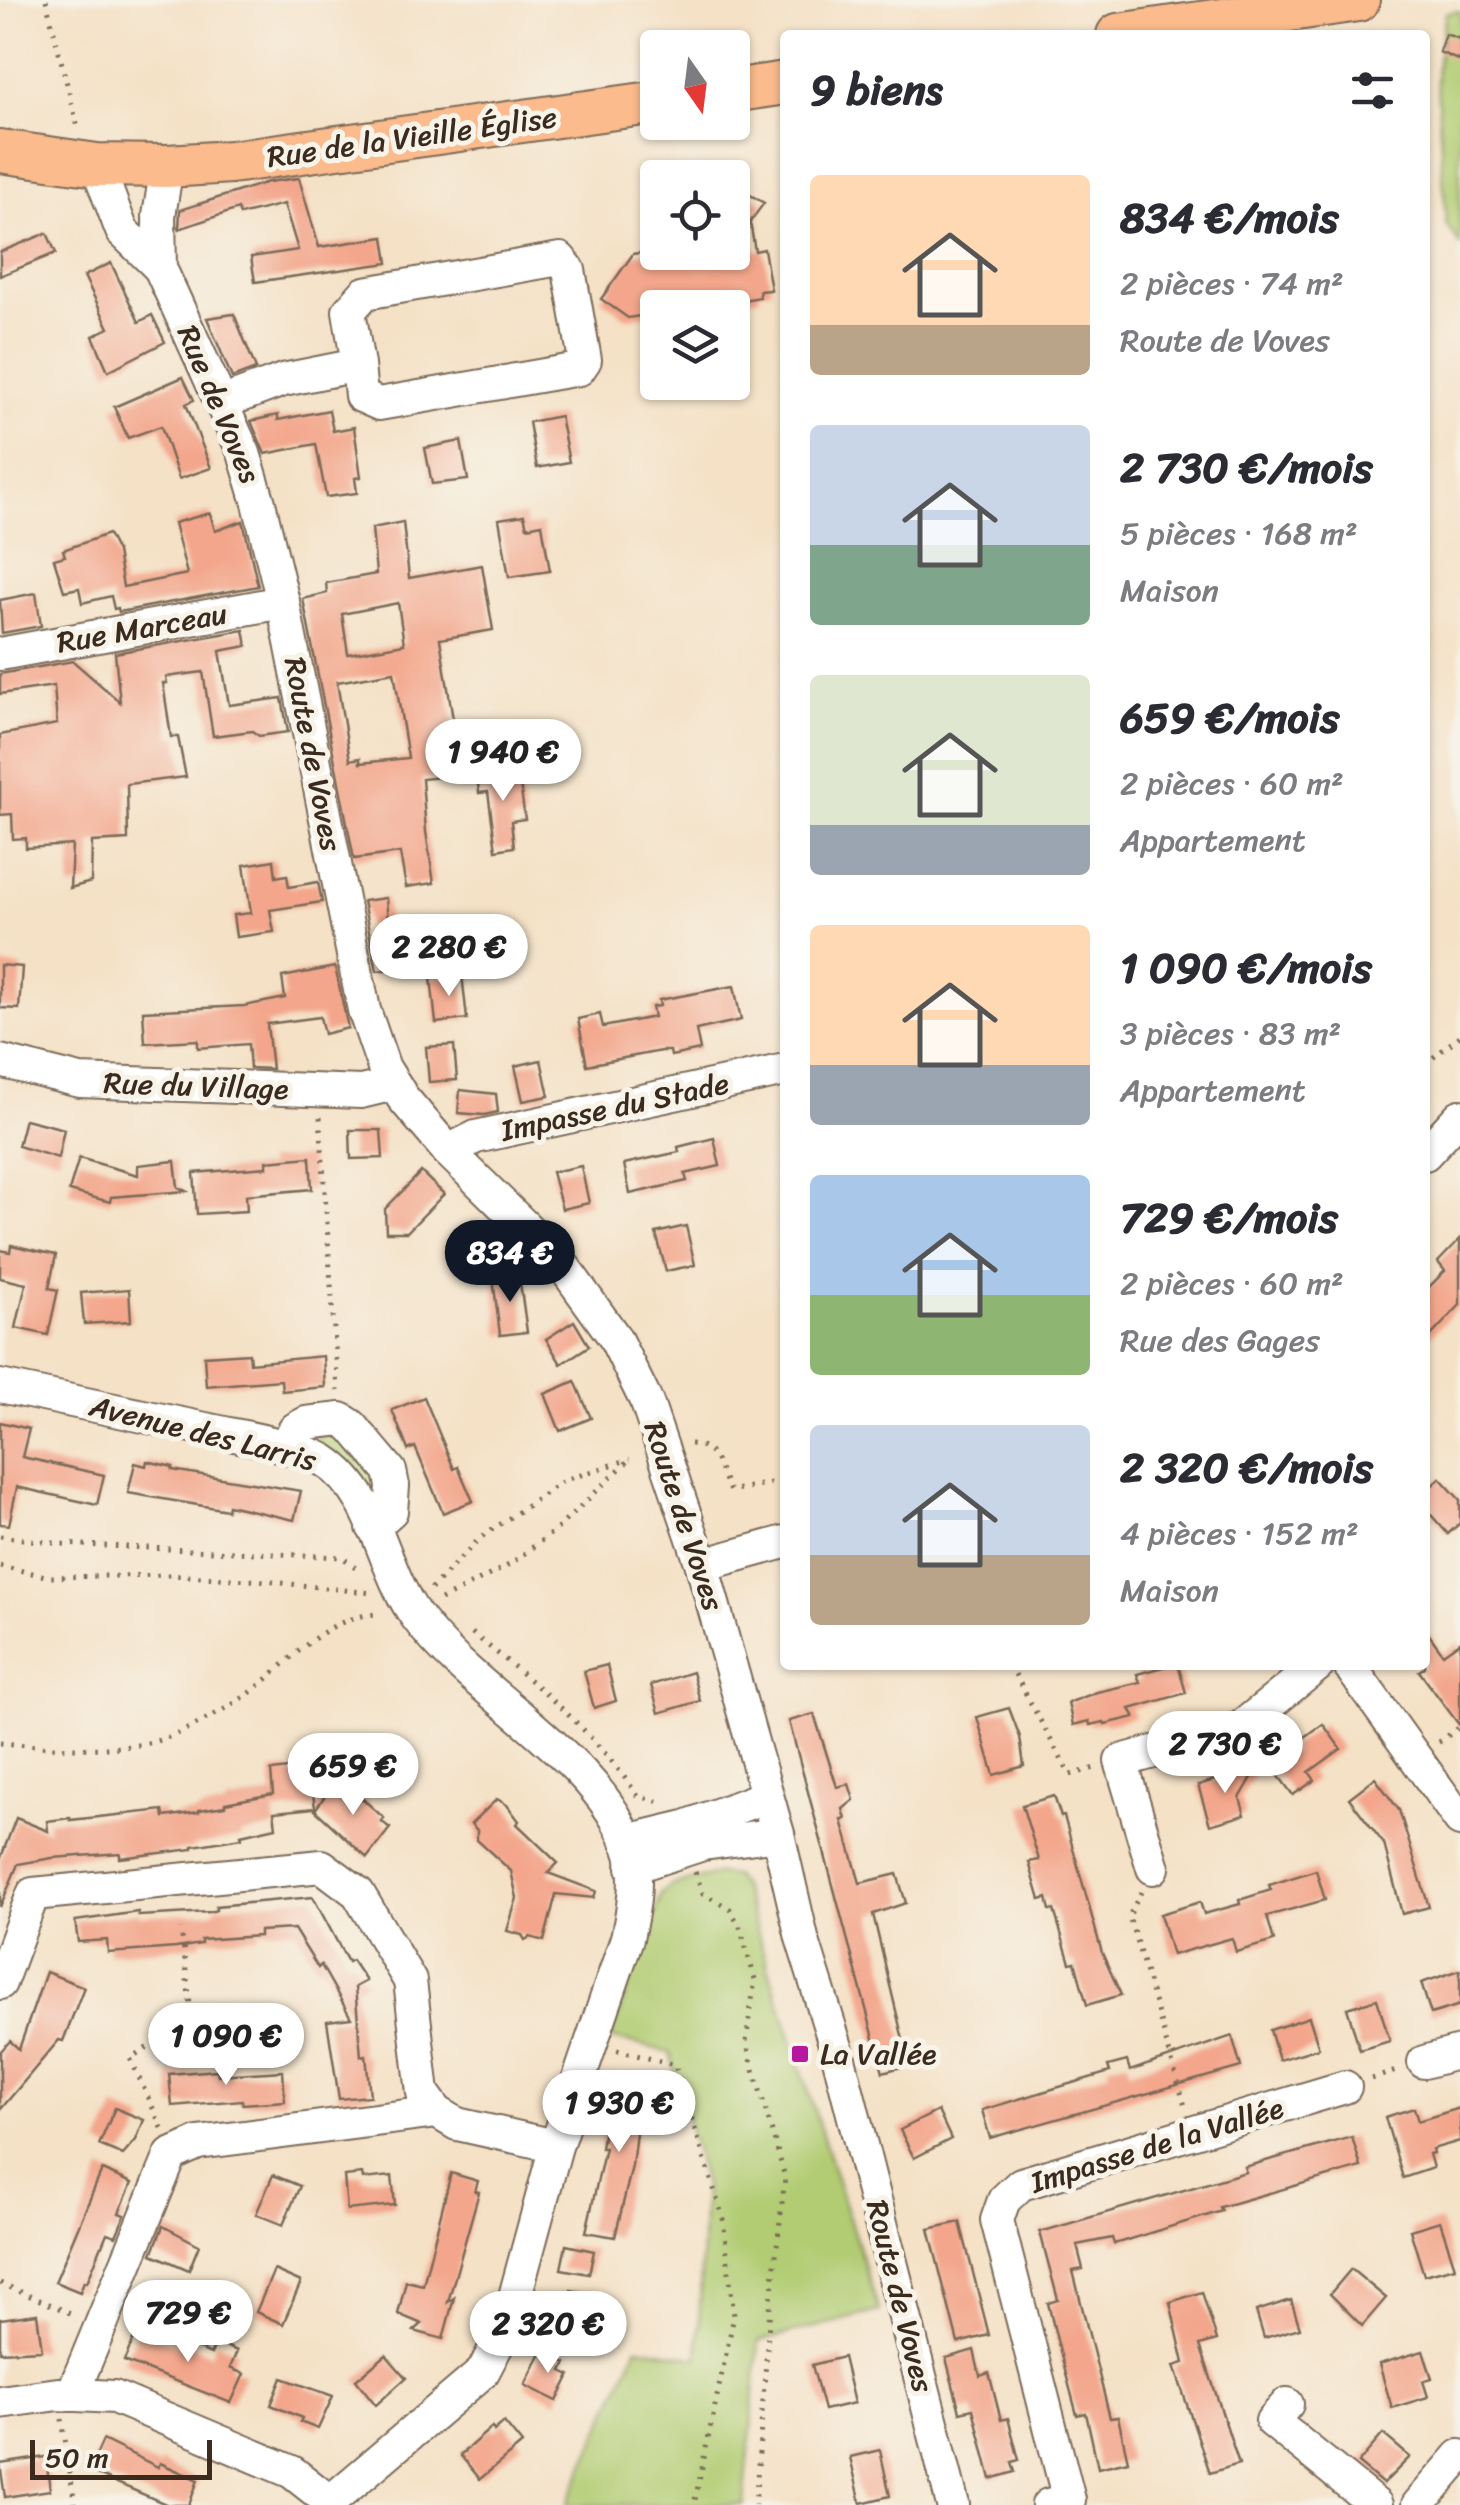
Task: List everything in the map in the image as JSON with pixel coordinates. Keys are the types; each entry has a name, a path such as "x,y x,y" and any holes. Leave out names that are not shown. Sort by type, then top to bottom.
{"main road":[{"path":"1152,30 1358,0"},
{"path":"750,88 780,84"},
{"name":"Rue de la Vieille Église","path":"167,166 231,162 640,105"},
{"path":"0,151 92,164 167,166"}],"street":[{"name":"Rue de Voves","path":"92,164 122,232 160,268 244,453 283,602"},
{"name":"Rue de Voves","path":"160,268 159,216 167,166"},
{"path":"560,259 570,270 586,360 579,369 379,404 361,396 358,365 350,311 364,293 560,259"},
{"path":"221,404 283,380 358,365"},
{"name":"Rue Marceau","path":"0,654 283,602"},
{"name":"Route de Voves","path":"283,602 364,1010 384,1068 448,1151 560,1260 615,1338 647,1404 702,1565 778,1834 802,1938 836,2047 954,2505"},
{"name":"Rue du Village","path":"0,1061 80,1082 361,1092 394,1084"},
{"name":"Impasse du Stade","path":"448,1151 476,1138 780,1071"},
{"path":"1430,1149 1460,1116"},
{"name":"Avenue des Larris","path":"0,1386 322,1459 346,1478 360,1497 414,1614 454,1660 585,1776 613,1814 630,1853"},
{"path":"284,1448 295,1429 306,1423 341,1419 352,1426 390,1470 393,1506 373,1527"},
{"path":"702,1565 780,1543"},
{"path":"1153,1868 1121,1762 1240,1728 1312,1670"},
{"path":"1353,1670 1460,1820"},
{"path":"688,1838 767,1796"},
{"path":"0,2402 65,2394 114,2397 292,2472 330,2504 483,2372 507,2326 556,2146 628,1938 633,1910 630,1853 688,1838 778,1834"},
{"path":"0,1983 34,1894 322,1866 358,1892 410,1981 420,2079 436,2112 458,2124 556,2146"},
{"path":"1424,2062 1460,2052"},
{"name":"Impasse de la Vallée","path":"1064,2503 997,2220 1004,2200 1021,2184 1345,2087"},
{"path":"65,2394 100,2326 170,2155 198,2143 436,2112"},
{"path":"1287,2404 1272,2421 1376,2505"},
{"path":"1418,2505 1460,2456"}],"path":[{"path":"46,0 92,164"},
{"path":"1430,1060 1460,1036"},
{"path":"318,1091 341,1419"},
{"path":"0,1744 139,1747 180,1732 242,1698 320,1632 359,1616 380,1613 393,1623 414,1614 430,1590 480,1538 565,1480 662,1448 696,1443 716,1454 730,1491 780,1481"},
{"path":"451,1614 438,1602 509,1565 558,1528 630,1459"},
{"path":"0,1536 62,1544 342,1557 364,1574"},
{"path":"0,1566 50,1576 264,1581 374,1594 369,1584"},
{"path":"464,1627 551,1696 611,1756 638,1796 677,1804 704,1893 730,1909 740,1927 755,1979 746,2042 785,2176 755,2505"},
{"path":"1013,1670 1070,1775 1121,1762"},
{"path":"1153,1868 1129,1916 1193,2132"},
{"path":"174,2153 130,2058 192,2021 181,1929"},
{"path":"590,2046 675,2065 724,2218 734,2316 694,2505"},
{"path":"1345,2087 1424,2062"},
{"path":"0,2283 100,2326"},
{"path":"65,2394 74,2505"}],"green space":[{"path":"1460,11 1460,245 1446,224 1436,72 1446,13"},
{"path":"347,1433 379,1476 382,1500 301,1438"},
{"path":"718,1874 734,1876 743,1889 879,2311 759,2341 744,2505 567,2505 637,2347 698,2358 704,2186 670,2052 610,2038 662,1893 673,1885"}],"building":[{"path":"1445,34 1460,39 1460,61 1439,52"},
{"path":"299,178 319,247 384,237 388,263 255,282 251,257 298,250 284,204 240,215 238,209 179,229 180,210 268,182"},
{"path":"750,195 764,203 750,222"},
{"path":"750,222 755,251 764,249 771,290 759,291 760,297 750,299 750,290 640,290 640,316 628,318 601,299 633,254 640,253 640,270 750,270"},
{"path":"47,233 56,253 0,276 0,252"},
{"path":"111,263 139,322 152,315 165,342 108,371 93,336 109,328 84,276"},
{"path":"234,314 256,369 232,378 207,318"},
{"path":"183,377 194,400 186,404 211,468 179,479 161,426 128,438 114,407"},
{"path":"329,410 333,431 354,427 361,477 355,478 357,493 326,497 316,444 265,454 251,421"},
{"path":"560,416 569,462 537,468 529,422"},
{"path":"461,441 468,480 432,484 425,448"},
{"path":"210,513 215,531 243,521 258,586 119,612 114,609 111,596 82,603 79,588 64,591 54,559 65,556 63,550 108,534 117,552 123,587 187,574 174,523"},
{"path":"524,515 527,527 542,524 550,571 509,577 499,519"},
{"path":"403,522 409,578 482,565 493,630 440,639 462,775 422,779 434,883 406,887 400,853 354,859 303,599 327,593 326,583 376,574 372,528","holes":["398,603 404,644 348,654 342,614","394,672 408,758 360,763 360,758 350,760 337,682"]},
{"path":"36,593 41,626 2,633 0,600"},
{"path":"244,630 247,646 220,651 229,705 282,698 288,732 213,736 203,672 166,677 167,683 163,683 171,737 178,737 186,777 127,784 128,840 92,842 91,882 70,888 72,845 26,848 26,838 13,839 12,814 0,815 0,735 57,724 54,686 0,694 0,674 73,661 120,702 115,653"},
{"path":"518,770 525,819 511,821 514,847 496,850 488,792 479,793 477,774"},
{"path":"274,860 276,877 287,875 289,887 318,882 322,902 270,910 274,932 236,937 233,915 251,913 244,865"},
{"path":"386,898 390,946 419,942 422,966 377,971 363,901"},
{"path":"0,965 22,967 19,1009 0,1008"},
{"path":"335,967 348,1028 324,1034 320,1017 267,1024 272,1069 250,1068 248,1044 198,1048 198,1040 145,1043 143,1011 244,1006 285,998 282,977"},
{"path":"462,974 467,1019 436,1023 431,978"},
{"path":"734,986 741,1020 696,1030 700,1050 671,1056 670,1051 661,1051 587,1065 578,1019 600,1014 603,1027 654,1017 652,1007 660,1006 659,1000"},
{"path":"454,1045 457,1080 429,1082 426,1047"},
{"path":"541,1060 549,1096 523,1101 515,1066"},
{"path":"460,1090 496,1094 498,1112 458,1113"},
{"path":"25,1119 64,1129 58,1158 18,1146"},
{"path":"350,1130 381,1130 383,1158 351,1159"},
{"path":"714,1138 720,1166 685,1174 687,1181 630,1194 624,1164 679,1152 678,1147"},
{"path":"310,1157 312,1189 246,1195 247,1211 197,1214 194,1173 267,1167 267,1161"},
{"path":"79,1158 138,1175 138,1165 175,1161 178,1187 186,1191 111,1197 110,1202 69,1191"},
{"path":"581,1166 589,1203 562,1209 552,1172"},
{"path":"421,1172 444,1194 407,1232 386,1232 385,1209"},
{"path":"686,1226 695,1265 666,1271 656,1233"},
{"path":"1460,1239 1460,1305 1430,1337 1430,1286 1445,1271 1438,1262"},
{"path":"11,1245 56,1255 49,1288 58,1290 48,1335 16,1328 26,1284 0,1278 0,1250 10,1252"},
{"path":"519,1275 527,1332 500,1335 493,1278"},
{"path":"129,1289 131,1321 84,1324 81,1293"},
{"path":"574,1321 589,1346 561,1364 546,1339"},
{"path":"249,1353 250,1363 323,1356 325,1387 282,1391 281,1380 206,1386 204,1356"},
{"path":"575,1381 591,1418 560,1431 545,1394"},
{"path":"424,1397 454,1469 458,1467 473,1501 443,1513 415,1447 408,1450 392,1410"},
{"path":"0,1422 29,1429 22,1457 104,1475 97,1505 17,1487 9,1525 0,1524"},
{"path":"147,1461 173,1467 172,1470 301,1491 294,1520 228,1505 227,1510 128,1493 135,1463 146,1466"},
{"path":"1440,1478 1460,1500 1460,1523 1448,1534 1430,1514 1430,1487"},
{"path":"1430,1636 1443,1654 1460,1642 1460,1726 1419,1671 1430,1670"},
{"path":"607,1665 616,1701 594,1708 584,1671"},
{"path":"1179,1670 1186,1693 1130,1709 1135,1717 1105,1724 1090,1725 1089,1721 1073,1725 1068,1703 1140,1682 1137,1674"},
{"path":"692,1672 700,1701 659,1713 651,1685"},
{"path":"1009,1708 1020,1737 1024,1766 994,1775 977,1717"},
{"path":"814,1714 837,1787 849,1784 854,1800 843,1809 846,1819 842,1820 860,1883 897,1874 906,1903 873,1914 909,2065 883,2072 789,1721"},
{"path":"1323,1724 1341,1749 1309,1772 1315,1780 1293,1795 1272,1767 1294,1751 1291,1747"},
{"path":"1258,1767 1240,1798 1245,1815 1210,1825 1198,1785"},
{"path":"288,1769 290,1775 310,1772 315,1808 274,1812 276,1827 193,1849 120,1858 120,1853 52,1858 18,1864 0,1907 0,1860 16,1818 48,1831 47,1821 70,1818 163,1810 164,1817 199,1812 273,1794 271,1771"},
{"path":"1375,1778 1399,1810 1429,1907 1402,1914 1384,1844 1349,1798"},
{"path":"336,1780 353,1795 355,1792 390,1828 367,1858 315,1810"},
{"path":"1054,1796 1061,1817 1064,1816 1102,1953 1121,1995 1087,2005 1054,1910 1050,1910 1047,1898 1040,1900 1029,1862 1039,1860 1022,1805"},
{"path":"497,1799 507,1805 519,1821 517,1824 558,1863 548,1873 596,1891 594,1898 556,1894 544,1941 530,1937 525,1940 522,1935 507,1931 517,1898 511,1871 477,1840 477,1830 471,1824"},
{"path":"1316,1870 1325,1900 1267,1916 1274,1941 1236,1952 1232,1938 1172,1955 1160,1914 1200,1902 1204,1914 1240,1904 1239,1900 1271,1890 1269,1885"},
{"path":"313,1897 348,1962 352,1960 366,1981 355,1987 361,2056 366,2055 370,2096 339,2099 327,2021 351,2018 321,1965 318,1968 294,1929 201,1940 201,1944 176,1948 108,1953 107,1940 78,1942 75,1921 138,1912 139,1916 210,1912 216,1906"},
{"path":"1460,1970 1460,2005 1431,2014 1421,1983"},
{"path":"46,1972 84,1987 63,2041 59,2040 0,2110 0,2052 10,2041 19,2049"},
{"path":"1377,1999 1390,2041 1360,2050 1347,2008"},
{"path":"1309,2017 1319,2048 1279,2060 1270,2030"},
{"path":"1232,2036 1241,2067 990,2138 982,2110 1110,2072 1108,2066 1127,2061 1130,2071"},
{"path":"217,2070 218,2075 283,2071 285,2101 172,2106 169,2074"},
{"path":"618,2082 657,2087 651,2127 637,2125 615,2237 586,2232 605,2148 601,2148 605,2121 613,2122"},
{"path":"115,2108 144,2120 136,2140 123,2155 99,2145"},
{"path":"1414,2108 1418,2121 1460,2108 1460,2141 1432,2149 1429,2154 1433,2168 1403,2178 1385,2117"},
{"path":"938,2111 951,2139 914,2158 900,2130"},
{"path":"1352,2137 1361,2167 1220,2207 1222,2211 1114,2244 1112,2238 1077,2245 1083,2269 1073,2271 1110,2418 1118,2417 1128,2461 1098,2468 1086,2413 1077,2415 1057,2340 1048,2303 1058,2300 1040,2232"},
{"path":"102,2170 132,2183 119,2213 125,2215 116,2236 107,2233 80,2292 55,2282"},
{"path":"451,2173 478,2181 475,2191 479,2192 448,2302 454,2298 443,2339 414,2331 422,2324 398,2314 406,2281 423,2285"},
{"path":"362,2174 363,2179 392,2176 395,2205 347,2210 344,2176"},
{"path":"273,2175 300,2186 283,2225 256,2214"},
{"path":"1440,2221 1455,2267 1424,2275 1410,2230"},
{"path":"960,2222 989,2335 958,2343 929,2229"},
{"path":"163,2226 199,2245 189,2270 152,2254"},
{"path":"566,2245 594,2251 589,2274 561,2269"},
{"path":"1351,2269 1386,2298 1362,2326 1330,2294"},
{"path":"274,2270 301,2282 283,2324 256,2312"},
{"path":"571,2290 609,2298 600,2337 549,2326 558,2308 566,2310"},
{"path":"1202,2292 1217,2340 1200,2345 1239,2464 1210,2473 1174,2366 1184,2363 1170,2302"},
{"path":"1291,2300 1300,2328 1264,2338 1256,2311"},
{"path":"37,2314 42,2350 0,2352 0,2319"},
{"path":"138,2329 188,2350 190,2345 211,2354 216,2342 237,2351 230,2368 244,2374 231,2403 124,2361"},
{"path":"974,2350 980,2376 989,2373 1001,2420 1008,2418 1019,2460 1012,2462 1015,2472 991,2479 973,2409 960,2412 946,2358"},
{"path":"542,2351 566,2363 562,2371 570,2375 557,2401 525,2385"},
{"path":"1423,2351 1432,2378 1423,2381 1428,2397 1392,2408 1379,2364"},
{"path":"386,2355 406,2378 376,2405 356,2380"},
{"path":"843,2357 854,2403 824,2410 812,2365"},
{"path":"282,2378 333,2396 318,2429 271,2405"},
{"path":"504,2422 522,2444 480,2479 460,2455 492,2427 494,2431"},
{"path":"1383,2434 1410,2457 1383,2484 1358,2463"},
{"path":"103,2440 158,2467 160,2463 198,2480 189,2505 168,2505 89,2471"},
{"path":"880,2450 890,2496 861,2503 850,2457"},
{"path":"46,2457 50,2490 5,2497 0,2464"}],"place":[{"name":"La Vallée","path":"800,2054"}]}
